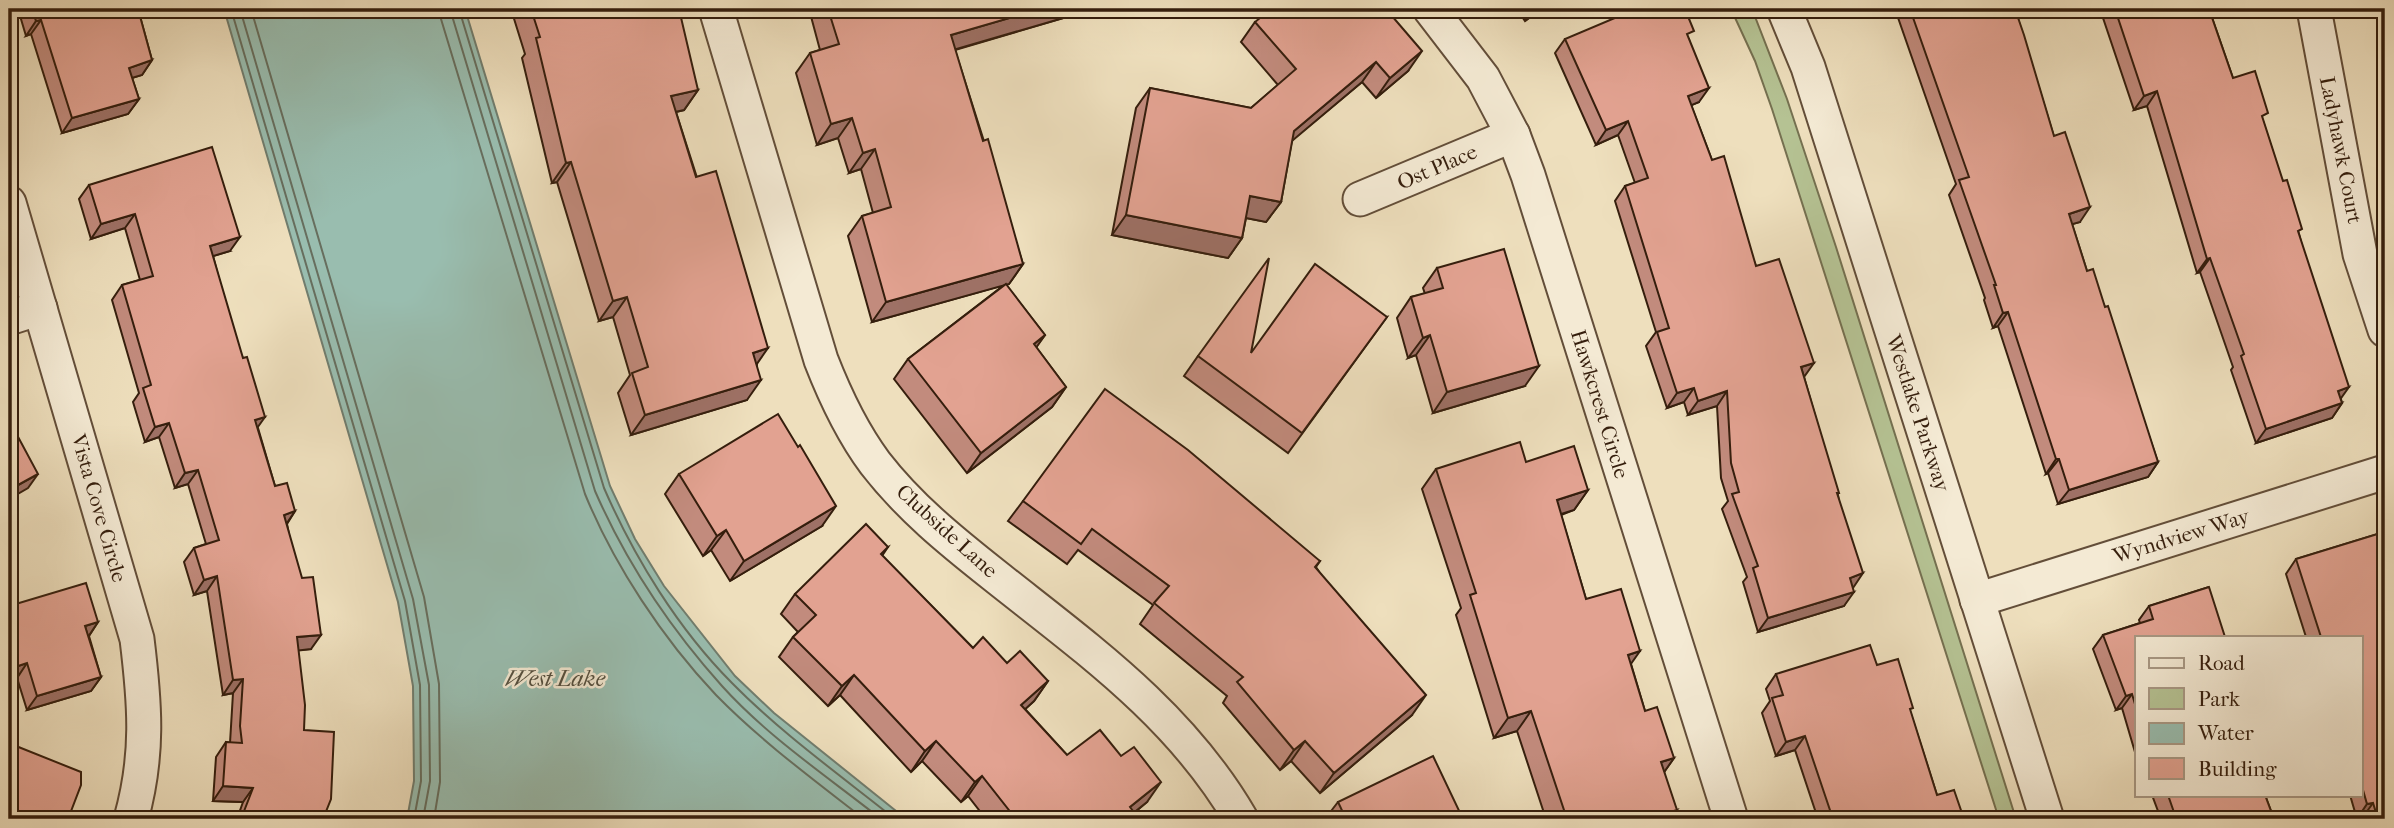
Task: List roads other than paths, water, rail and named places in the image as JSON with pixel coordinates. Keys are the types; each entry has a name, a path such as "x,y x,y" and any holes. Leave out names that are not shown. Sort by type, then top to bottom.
{"street":[{"name":"Clubside Lane","path":"716,9 821,360 835,398 874,461 910,503 946,536 1129,683 1182,736 1228,796 1241,819"},
{"name":"Hawkcrest Circle","path":"1430,9 1483,78 1513,135 1528,175 1731,819"},
{"name":"Westlake Parkway","path":"1784,9 1808,67 2047,819"},
{"name":"Ladyhawk Court","path":"2314,9 2360,254 2385,330"},
{"name":"Ost Place","path":"1360,199 1513,135"},
{"name":"Vista Cove Circle","path":"9,203 137,639 145,702 144,748 131,819"},
{"path":"9,318 40,308"},
{"name":"Wyndview Way","path":"1977,600 2385,472"}],"water":[{"name":"West Lake","path":"224,9 465,9 610,486 635,539 664,586 735,676 774,713 906,819 407,819 414,781 413,686 398,602"}]}
